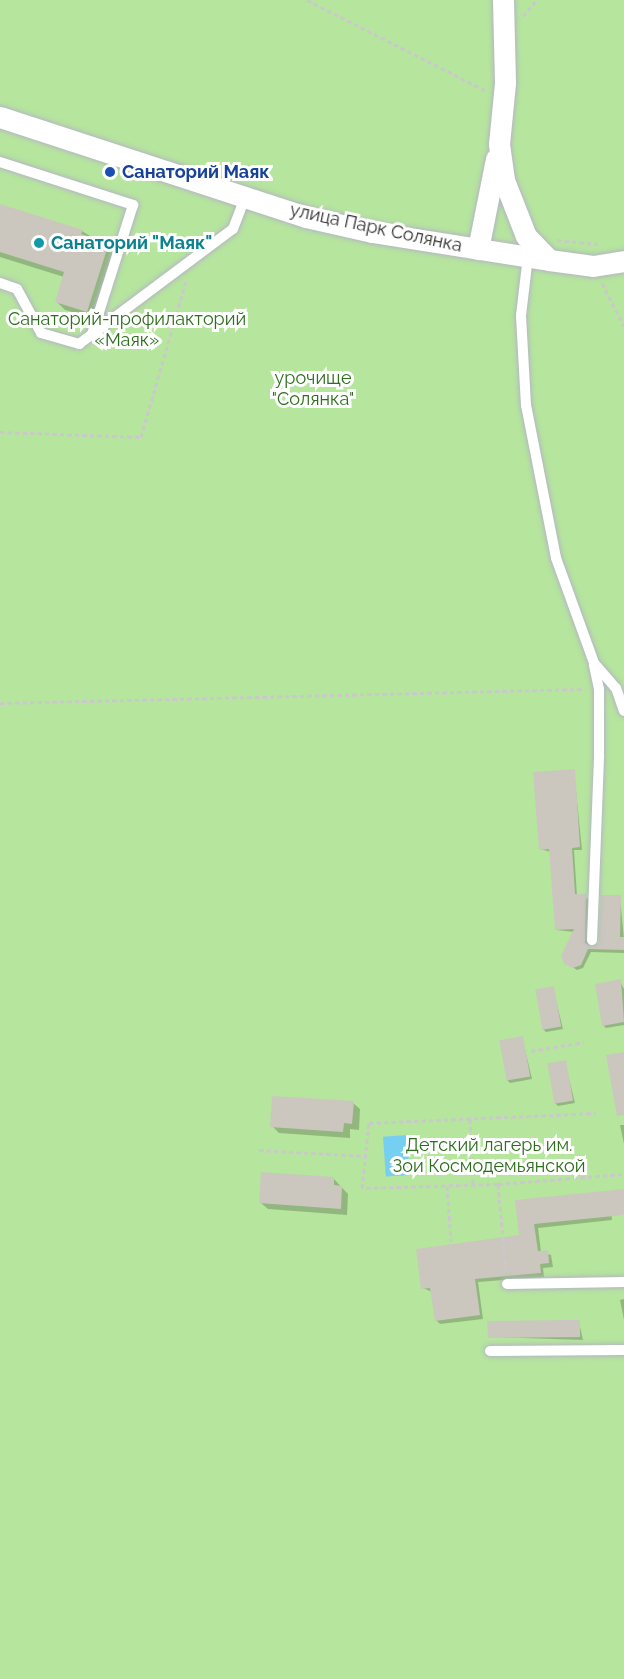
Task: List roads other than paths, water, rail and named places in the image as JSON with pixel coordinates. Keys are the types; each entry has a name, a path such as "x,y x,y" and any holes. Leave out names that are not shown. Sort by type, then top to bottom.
{"street":[{"path":"478,249 499,144 503,106 506,37 503,0"},
{"name":"улица Парк Солянка","path":"0,117 245,198 372,232 478,249 534,251 593,266 624,261"},
{"path":"499,144 509,199 534,251"}],"lane":[{"path":"0,162 133,205 92,334"},
{"path":"0,283 17,289 41,333 79,344 233,229 245,198"},
{"path":"534,251 521,316 526,405 556,558 594,663 599,689 592,940"},
{"path":"594,663 616,688 624,711"},
{"path":"507,1284 624,1282"},
{"path":"490,1351 624,1350"}],"water":[{"path":"407,1135 410,1175 386,1177 383,1137"}],"place":[{"name":"Санаторий Маяк","path":"110,172"},
{"name":"Санаторий \"Маяк\"","path":"39,243"}],"park label":[{"name":"Санаторий-профилакторий «Маяк»","path":"127,330"},
{"name":"урочище \"Солянка\"","path":"313,389"},
{"name":"Детский лагерь им. Зои Космодемьянской","path":"489,1156"}]}
